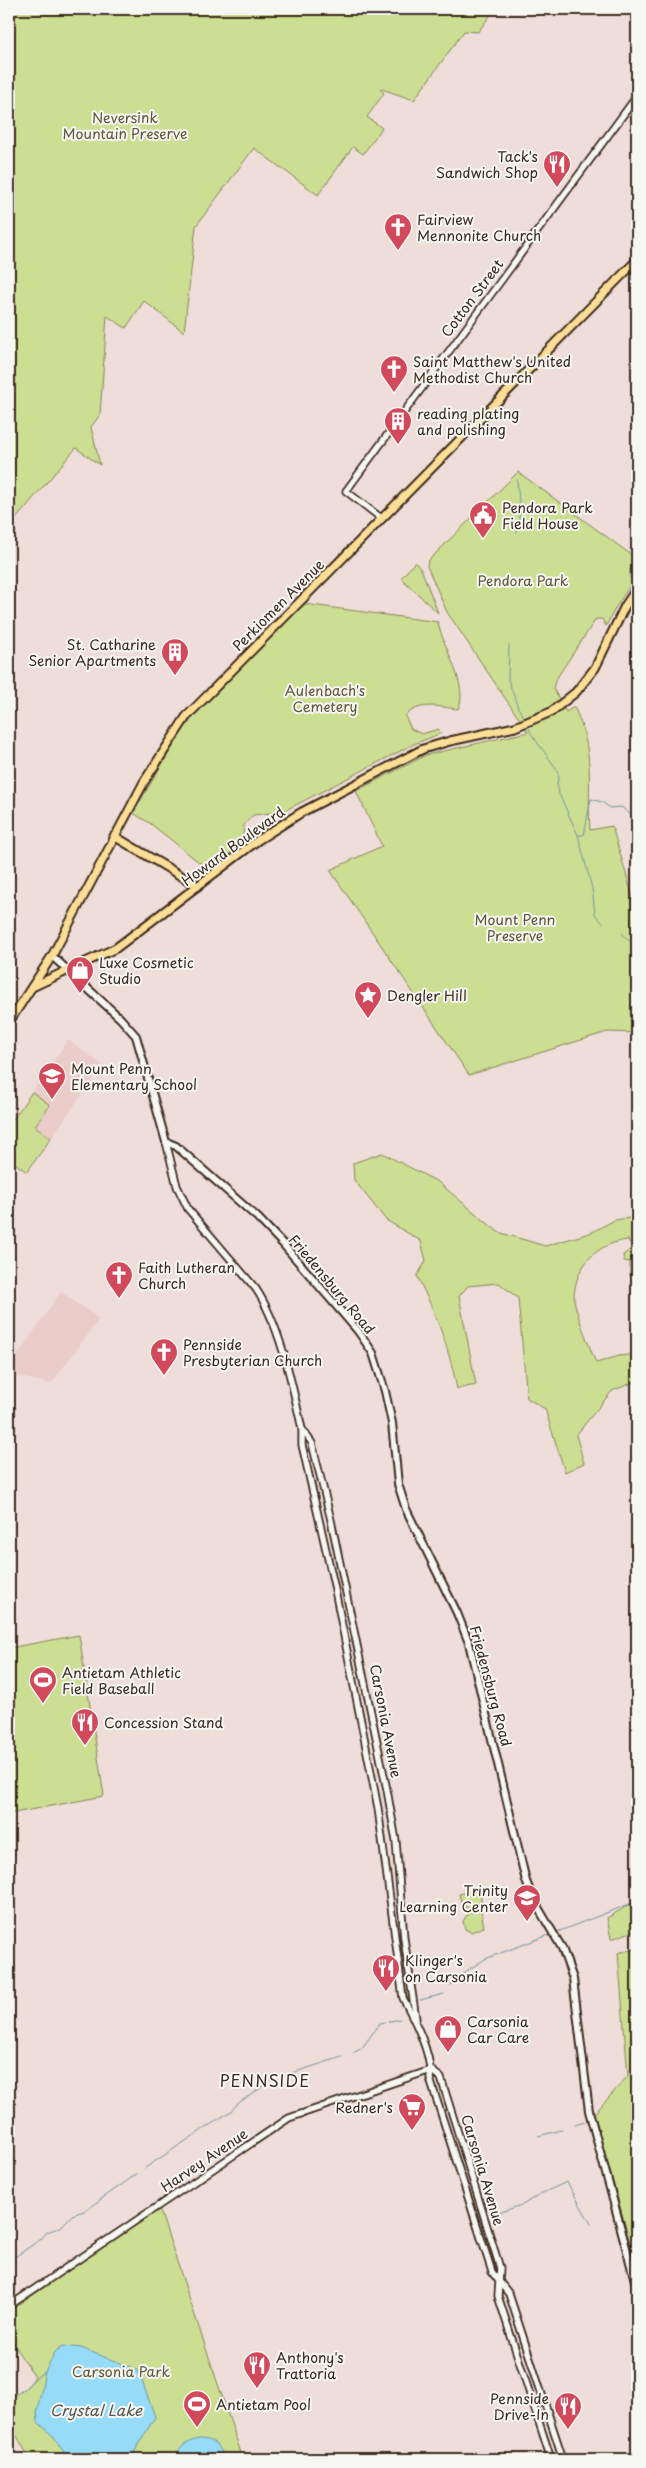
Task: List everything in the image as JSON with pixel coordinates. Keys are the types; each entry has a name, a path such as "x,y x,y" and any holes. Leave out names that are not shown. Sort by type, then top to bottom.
{"main road":[{"name":"Perkiomen Avenue","path":"9,1022 52,956 114,836 157,760 192,710 637,260"},
{"name":"Howard Boulevard","path":"32,987 116,948 264,835 302,812 423,749 515,727 551,712 568,700 586,681 602,657 616,624 637,588"},
{"path":"114,836 198,886"},
{"path":"52,956 132,1029 136,1036 166,1142"},
{"name":"Friedensburg Road","path":"166,1142 176,1146 277,1237 358,1331 376,1360 392,1422 398,1484 411,1522 464,1628 526,1882 533,1899 562,1948 573,1979 588,2111 637,2288"}],"street":[{"name":"Cotton Street","path":"381,518 346,491 637,96"},
{"name":"Carsonia Avenue","path":"166,1142 177,1186 188,1209 256,1289 271,1316 302,1429 302,1445 334,1585 378,1808 403,1998 416,2025 431,2070 430,2079 492,2272 509,2294 563,2459"},
{"name":"Carsonia Avenue","path":"302,1429 312,1443 332,1520 387,1790 396,1841 404,1938 416,2025"},
{"name":"Carsonia Avenue","path":"431,2070 441,2078 459,2135 500,2268 498,2296 551,2459"},
{"name":"Harvey Avenue","path":"9,2306 289,2118 431,2070"}],"shaded area":[{"name":"Mount Penn Elementary School","path":"68,1040 103,1065 27,1172 9,1159 9,1125"},
{"path":"61,1292 99,1319 51,1384 9,1374 9,1368"}],"green space":[{"name":"Neversink Mountain Preserve","path":"9,9 495,9 478,32 464,31 414,100 379,88 384,93 367,117 382,128 363,154 353,147 318,195 254,148 196,226 184,332 144,301 126,328 107,316 100,415 91,427 100,465 76,448 9,527"},
{"name":"Mount Penn Preserve","path":"518,472 637,559 637,563 630,569 630,578 633,581 606,626 602,619 596,619 556,679 553,688 566,712 574,707 585,739 589,768 590,830 612,826 634,901 637,901 637,1033 607,1032 469,1075 330,870 382,846 356,791 426,755 528,732 447,612 427,566 428,561"},
{"path":"415,562 422,571 438,613 401,578"},
{"name":"Aulenbach's Cemetery","path":"304,604 438,622 458,678 461,700 458,709 430,706 411,711 405,716 411,729 422,734 438,729 442,733 414,744 282,812 253,815 244,825 242,844 211,868 205,867 151,824 133,813 182,731 204,704"},
{"path":"32,1092 50,1105 35,1126 51,1138 27,1172 9,1159 9,1125"},
{"path":"382,1153 438,1182 498,1232 545,1246 590,1233 615,1220 637,1217 637,1277 630,1276 630,1262 624,1261 623,1255 633,1248 628,1240 607,1246 590,1257 579,1274 576,1285 574,1302 596,1363 619,1356 637,1354 637,1381 612,1391 576,1435 584,1463 565,1472 545,1409 527,1398 518,1298 499,1283 468,1286 459,1296 476,1385 457,1389 441,1331 417,1276 426,1261 421,1241 386,1220 354,1180 353,1163"},
{"path":"79,1635 104,1796 9,1814 9,1648"},
{"path":"480,1889 482,1907 469,1909 462,1905 459,1894"},
{"path":"637,1900 637,1930 611,1939 607,1918"},
{"path":"481,1910 484,1927 471,1932 465,1929 463,1921 469,1912"},
{"path":"637,1948 637,2267 594,2114 628,2076 618,1953"},
{"name":"Carsonia Park","path":"158,2205 243,2459 30,2459 9,2422 9,2394 13,2396 20,2392 35,2376 22,2359 14,2344 10,2328 9,2306"}],"water":[{"name":"Crystal Lake","path":"63,2346 81,2348 138,2370 155,2417 132,2456 133,2459 70,2459 55,2438 38,2422 37,2412 45,2372 55,2352"},
{"path":"199,2439 208,2440 216,2444 220,2450 220,2459 175,2459 184,2445"}],"waterway":[{"path":"517,480 520,511 517,532"},
{"path":"509,645 508,679 518,708 526,720"},
{"path":"527,724 532,735 556,768 559,776 557,783 559,794 578,835 592,888 595,914 603,923"},
{"path":"578,835 584,835 591,799 602,802 610,808 621,807 637,819"},
{"path":"622,933 637,949"},
{"path":"557,1932 632,1903 637,1893"},
{"path":"451,1985 453,1980 485,1959 551,1934"},
{"path":"420,2000 444,1994"},
{"path":"353,2053 362,2048 380,2023 400,2019"},
{"path":"286,2075 342,2057"},
{"path":"145,2168 231,2111 240,2102 260,2089 268,2080 275,2079"},
{"path":"575,2125 585,2122"},
{"path":"538,2136 562,2130"},
{"path":"9,2261 41,2239 47,2232 61,2227 72,2215 84,2211 137,2174"},
{"path":"490,2216 524,2204 538,2195 567,2182 591,2224"},
{"path":"9,2394 13,2396 18,2393 36,2377 45,2372"}],"place":[{"name":"Tack's Sandwich Shop","path":"557,188"},
{"name":"Fairview Mennonite Church","path":"398,251"},
{"name":"Saint Matthew's United Methodist Church","path":"394,393"},
{"name":"reading plating and polishing","path":"398,445"},
{"name":"Pendora Park Field House","path":"483,539"},
{"name":"St. Catharine Senior Apartments","path":"175,676"},
{"name":"Luxe Cosmetic Studio","path":"80,994"},
{"name":"Dengler Hill","path":"368,1019"},
{"name":"Mount Penn Elementary School","path":"52,1100"},
{"name":"Faith Lutheran Church","path":"119,1299"},
{"name":"Pennside Presbyterian Church","path":"164,1376"},
{"name":"Antietam Athletic Field Baseball","path":"43,1704"},
{"name":"Concession Stand","path":"85,1746"},
{"name":"Trinity Learning Center","path":"527,1922"},
{"name":"Klinger's on Carsonia","path":"386,1992"},
{"name":"Carsonia Car Care","path":"448,2053"},
{"name":"Redner's","path":"412,2131"},
{"name":"Anthony's Trattoria","path":"257,2389"},
{"name":"Antietam Pool","path":"197,2428"},
{"name":"Pennside Drive-In","path":"568,2430"}],"district":[{"name":"PENNSIDE","path":"265,2080"}],"park label":[{"name":"Pendora Park","path":"523,580"}]}
